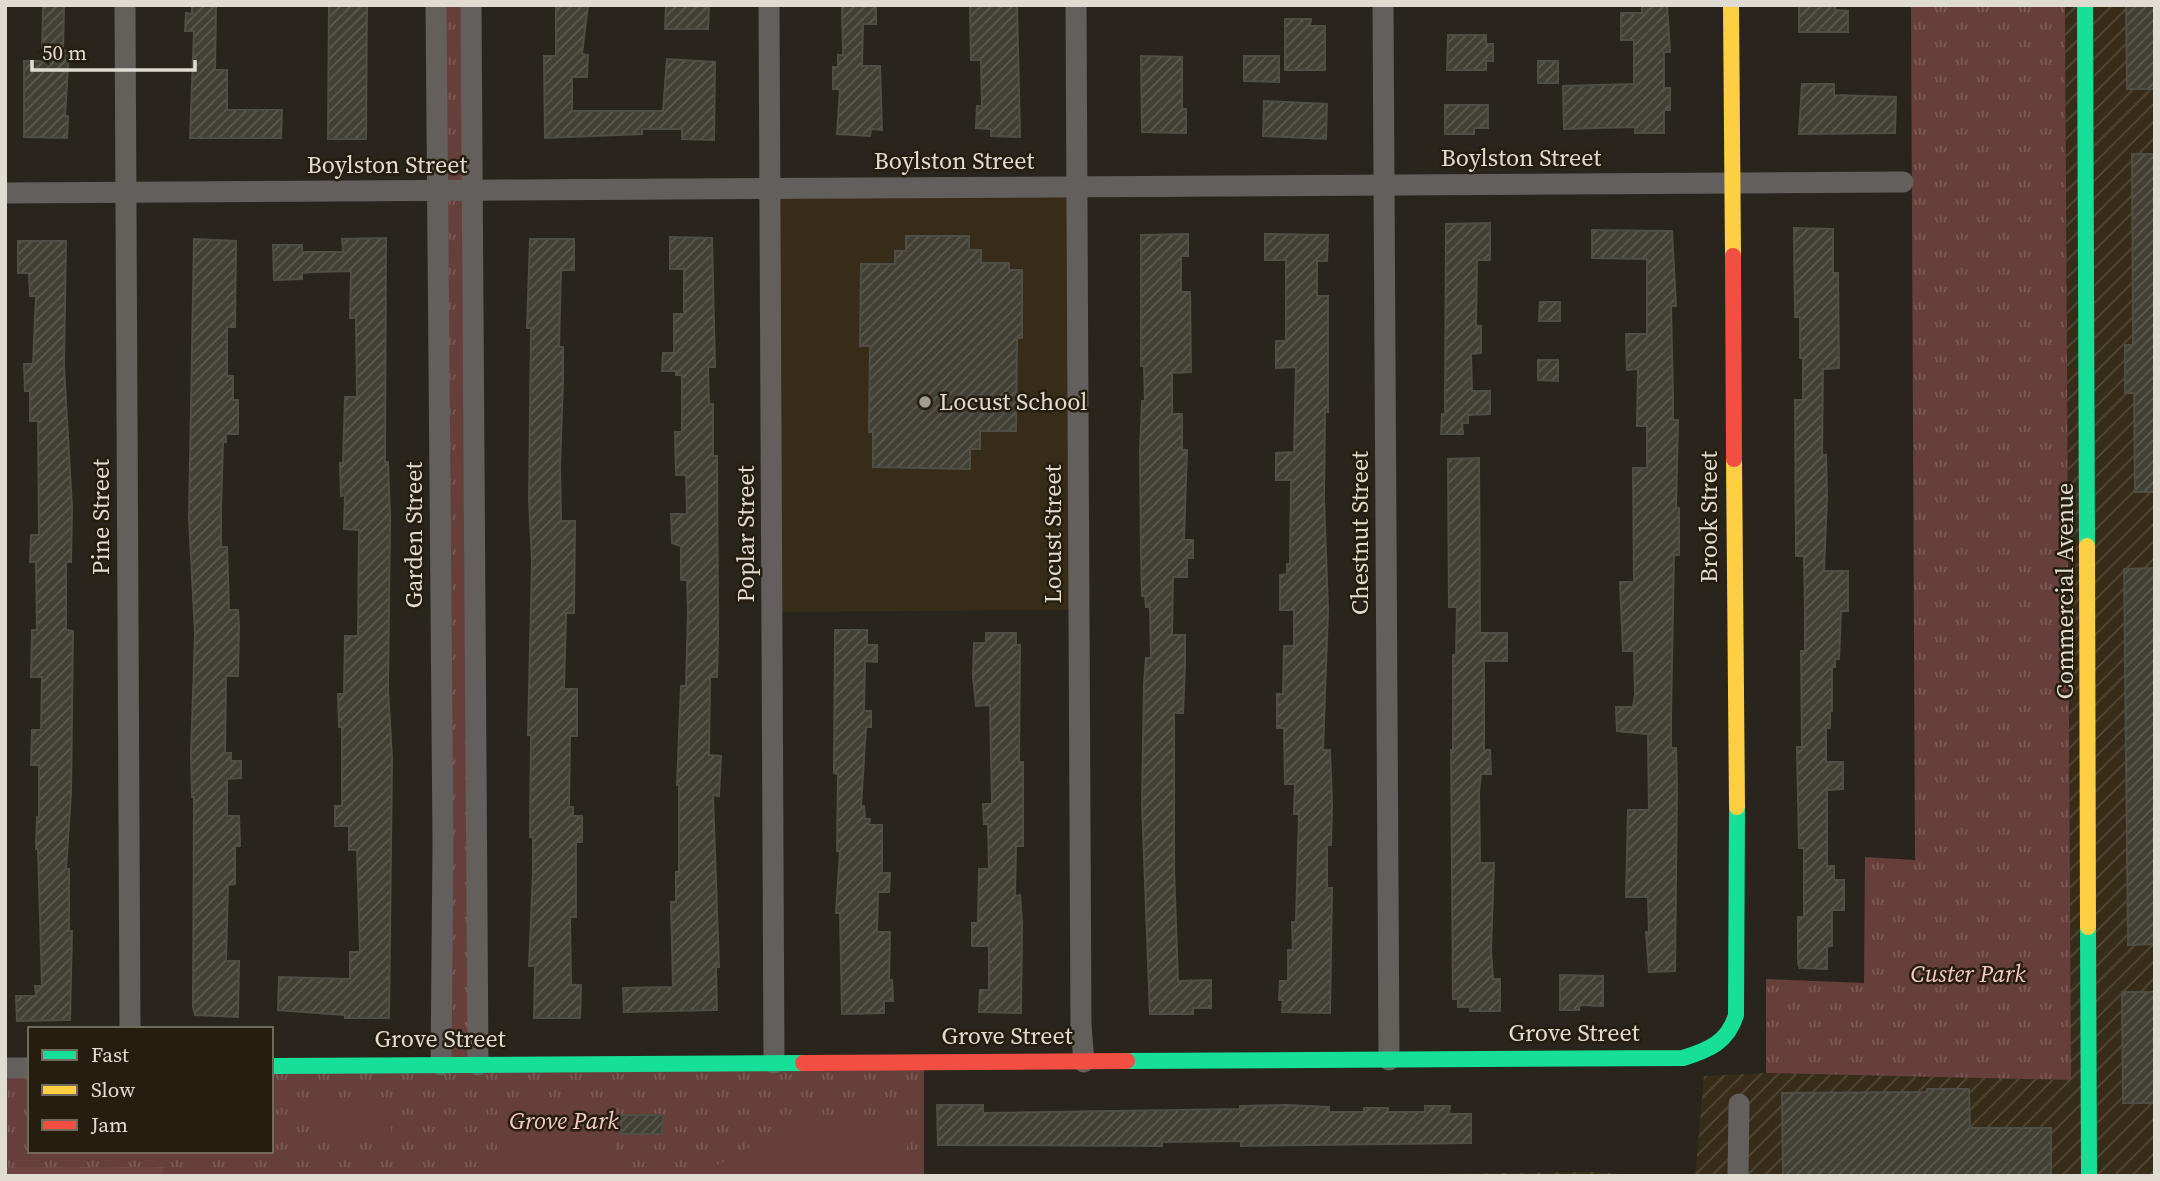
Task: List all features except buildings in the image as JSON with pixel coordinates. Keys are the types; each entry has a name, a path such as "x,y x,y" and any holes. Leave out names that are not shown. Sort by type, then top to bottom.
{"street":[{"name":"Pine Street","path":"125,5 131,1027"},
{"name":"Garden Street","path":"436,5 441,1065"},
{"path":"471,5 478,1065"},
{"name":"Poplar Street","path":"769,5 774,1063"},
{"name":"Locust Street","path":"1076,5 1081,1025 1084,1062"},
{"name":"Chestnut Street","path":"1383,5 1389,1060"},
{"name":"Brook Street","path":"1731,5 1738,985 1737,1013 1733,1029"},
{"name":"Commercial Avenue","path":"2085,5 2089,1176"},
{"name":"Boylston Street","path":"5,193 1903,182"},
{"path":"440,471 474,469"},
{"name":"Grove Street","path":"273,1066 1683,1058 1712,1050 1724,1042 1733,1029"},
{"path":"5,1068 28,1068"},
{"path":"1738,1176 1739,1104"}],"shaded area":[{"path":"2065,5 2155,5 2155,1176 1695,1176 1704,1076 1766,1073 2071,1080"},
{"name":"Locust School","path":"1071,192 1073,610 778,612 776,194"},
{"path":"1591,1172 1656,1176 1313,1176 1423,1174"}],"green space":[{"path":"439,5 467,5 474,1061 444,1062"},
{"name":"Custer Park","path":"1911,5 2065,5 2071,1080 1766,1073 1766,979 1864,983 1865,857 1915,860"},
{"name":"Grove Park","path":"924,1065 924,1176 163,1176 162,1167 5,1167 5,1068 28,1068 28,1153 273,1153 273,1067"},
{"path":"497,1102 615,1102 616,1176 497,1176"},
{"path":"391,1103 391,1138 315,1139 315,1104"},
{"path":"907,1120 907,1176 698,1176 795,1121"},
{"path":"5,1167 163,1167 163,1176 5,1176"},
{"path":"402,1168 402,1176 358,1176 358,1169"},
{"path":"305,1169 348,1169 348,1176 305,1176"}],"traffic: fast":[{"path":"2085,5 2087,546"},
{"path":"1127,1061 1683,1058 1701,1052 1723,1038 1736,1015 1737,807"},
{"path":"2088,927 2089,1176"},
{"path":"273,1066 803,1063"}],"traffic: slow":[{"path":"1731,5 1733,256"},
{"path":"1734,459 1737,807"},
{"path":"2087,546 2088,927"}],"traffic: jam":[{"path":"1733,256 1734,459"},
{"path":"803,1063 1127,1061"}],"place":[{"name":"Locust School","path":"925,402"}]}
